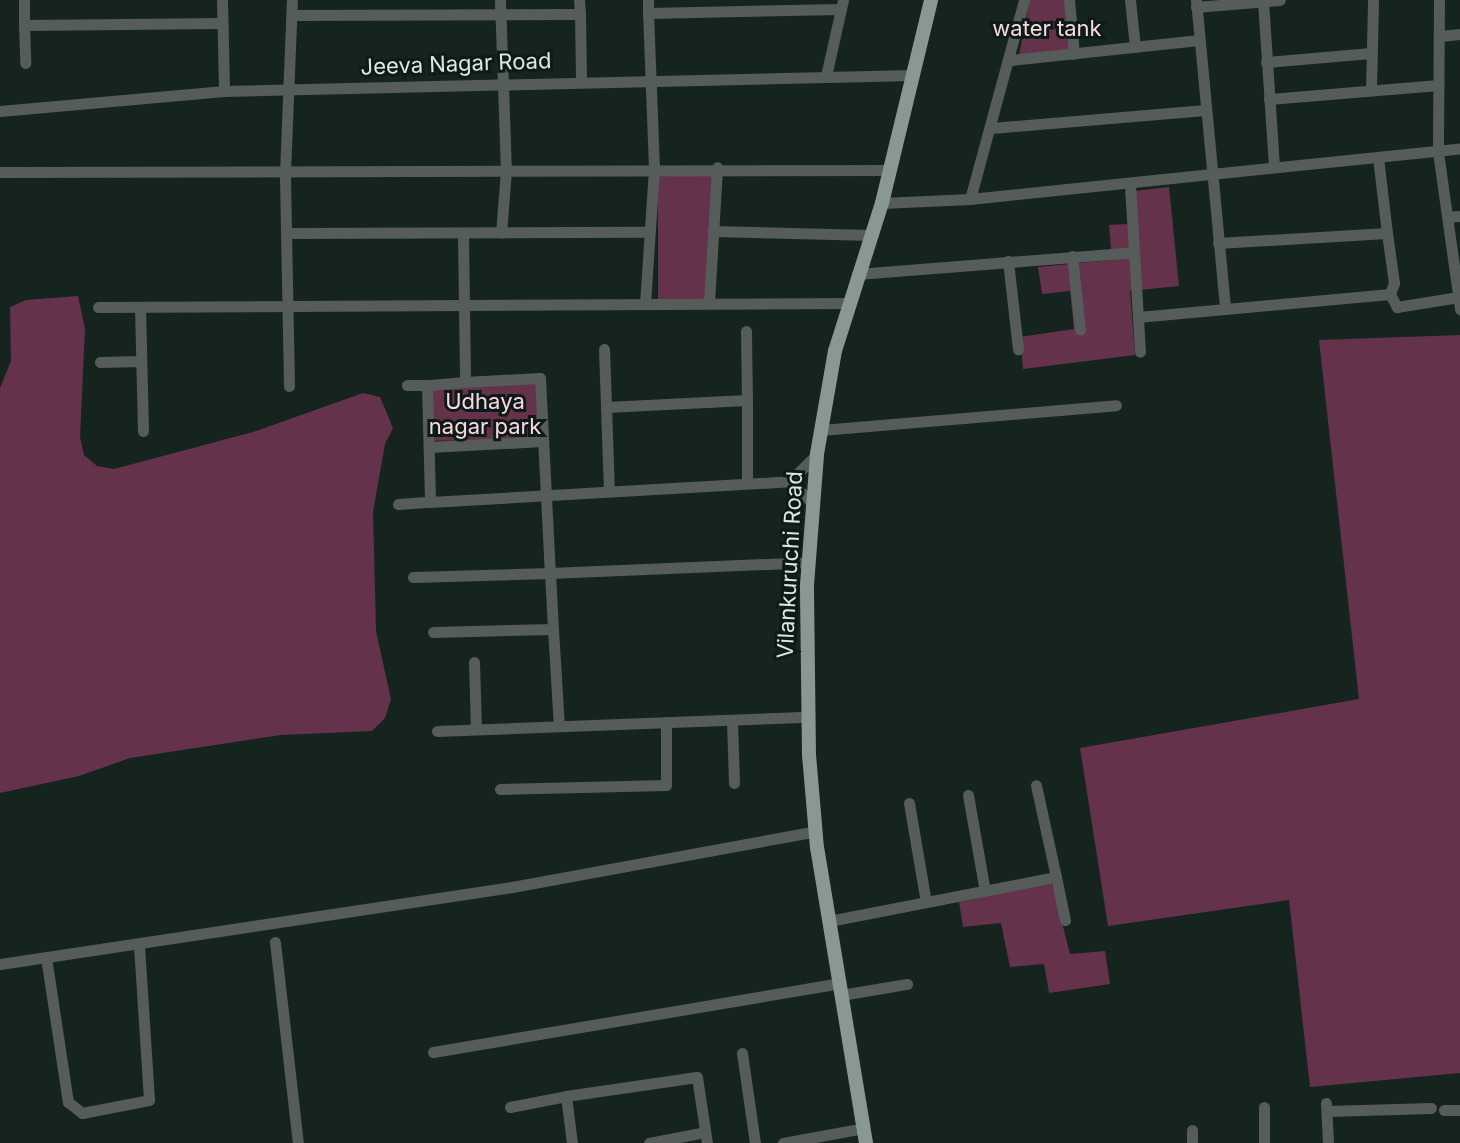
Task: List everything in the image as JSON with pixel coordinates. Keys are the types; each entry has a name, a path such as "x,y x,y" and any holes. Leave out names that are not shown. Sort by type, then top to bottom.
{"main road":[{"name":"Vilankuruchi Road","path":"865,1135 816,831 808,717 809,562 821,430 849,303 882,203 931,0"}],"street":[{"path":"24,0 25,63"},
{"path":"222,0 224,91"},
{"path":"289,386 285,173 292,0"},
{"path":"500,0 506,170 501,233"},
{"path":"579,0 581,80"},
{"path":"645,304 654,168 648,0"},
{"path":"970,199 1011,60 1024,0"},
{"path":"1069,0 1074,54"},
{"path":"1130,0 1135,47"},
{"path":"1225,308 1196,4 1280,0"},
{"path":"1371,90 1373,0"},
{"path":"1378,158 1390,294 1397,307 1459,302 1454,217 1438,152 1439,0"},
{"path":"1263,1 1274,167"},
{"path":"648,13 842,4 826,76"},
{"path":"292,15 580,14"},
{"path":"24,25 222,23"},
{"path":"1440,36 1460,34"},
{"path":"1011,60 1199,40"},
{"path":"1266,62 1371,53"},
{"name":"Jeeva Nagar Road","path":"0,111 224,91 581,80 914,75"},
{"path":"1269,99 1438,85"},
{"path":"991,128 1205,110"},
{"path":"882,203 970,199 1130,184 1460,148"},
{"path":"0,172 285,173 717,167 889,170"},
{"path":"709,303 717,167"},
{"path":"1130,184 1140,352"},
{"path":"713,231 872,235"},
{"path":"286,233 649,232"},
{"path":"1218,243 1387,233"},
{"path":"463,234 465,382"},
{"path":"857,274 1134,252"},
{"path":"1072,256 1080,330"},
{"path":"1008,261 1018,349"},
{"path":"1138,317 1390,294"},
{"path":"98,307 849,303"},
{"path":"140,307 143,431"},
{"path":"746,331 747,483"},
{"path":"604,349 609,491"},
{"path":"100,362 141,361"},
{"path":"407,385 540,378 559,726"},
{"path":"427,385 430,502"},
{"path":"606,407 747,400"},
{"path":"821,430 1116,405"},
{"path":"429,447 542,441"},
{"path":"398,504 790,481 817,454"},
{"path":"790,481 813,504"},
{"path":"413,577 809,562"},
{"path":"433,632 553,629"},
{"path":"474,662 476,729"},
{"path":"437,731 808,717"},
{"path":"732,720 734,783"},
{"path":"500,789 666,785 666,722"},
{"path":"1036,785 1065,920"},
{"path":"968,795 985,891"},
{"path":"909,803 926,902"},
{"path":"0,964 512,887 816,831"},
{"path":"829,921 1056,877"},
{"path":"275,942 298,1143"},
{"path":"46,957 68,1102 82,1113 111,1109 149,1100 139,944"},
{"path":"433,1052 840,989 907,984"},
{"path":"742,1053 755,1143"},
{"path":"510,1107 697,1077 706,1138 649,1143"},
{"path":"566,1096 572,1143"},
{"path":"1264,1107 1264,1143"},
{"path":"1328,1143 1326,1107 1431,1108"},
{"path":"1444,1110 1460,1110"},
{"path":"1192,1130 1192,1143"},
{"path":"783,1143 865,1135"}],"green space":[{"name":"water tank","path":"1030,0 1068,0 1072,51 1019,55"},
{"path":"658,172 714,172 714,300 658,300"},
{"path":"1169,187 1179,286 1130,291 1135,355 1023,369 1020,337 1074,329 1070,291 1042,294 1038,267 1112,260 1109,225 1128,224 1125,192"},
{"path":"78,296 85,329 80,437 84,455 97,466 114,469 253,432 363,393 380,397 393,428 385,444 373,512 376,631 391,699 385,718 372,731 281,735 130,758 79,776 0,793 0,388 11,361 10,307 26,300"},
{"path":"1460,335 1460,1073 1310,1087 1289,900 1108,926 1080,748 1359,699 1319,340"},
{"name":"Udhaya nagar park","path":"538,384 539,439 432,441 431,386"},
{"path":"1052,883 1070,954 1105,951 1110,984 1049,993 1044,964 1010,967 1001,923 963,927 959,902"}]}
